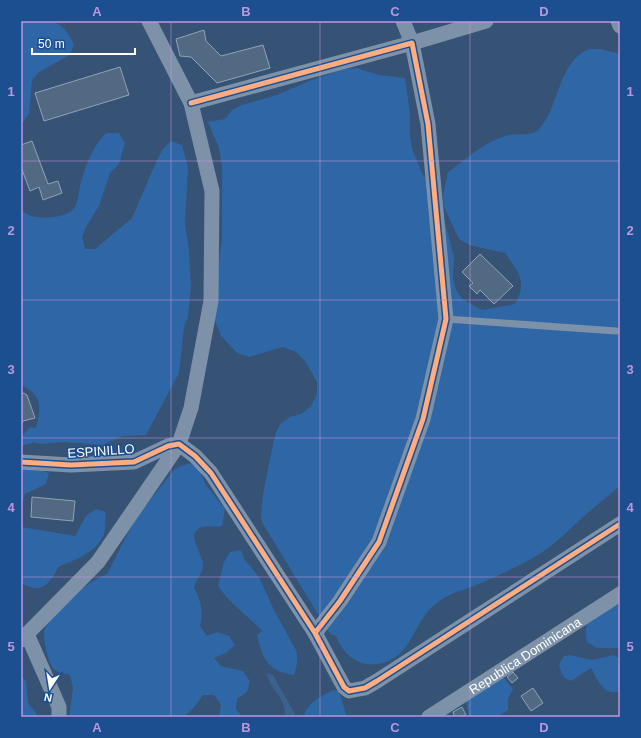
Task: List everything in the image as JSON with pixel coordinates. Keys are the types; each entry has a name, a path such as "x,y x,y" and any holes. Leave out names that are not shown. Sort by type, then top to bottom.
{"street":[{"path":"59,717 59,707 24,637 98,562 179,444 192,408 211,301 212,191 191,103 149,21"},
{"path":"315,633 340,601 379,542 423,419 446,319 428,124 412,43 404,21"},
{"path":"191,103 412,43 486,21"},
{"path":"618,21 620,26"},
{"path":"179,444 196,456 211,473 315,633 344,687 349,691 365,688 620,524"},
{"name":"ESPINILLO","path":"21,462 71,466 134,462 168,446 179,444"},
{"name":"Republica Dominicana","path":"429,717 620,594"}],"lane":[{"path":"446,319 616,331"}],"shaded area":[{"path":"21,21 54,22 65,29 74,45 70,55 39,72 32,80 29,114 21,125"},
{"path":"589,49 601,49 620,54 620,486 555,543 539,554 511,570 443,598 427,613 407,645 395,658 377,664 362,663 349,656 339,643 336,636 330,634 263,524 261,518 263,493 275,435 280,424 290,417 301,414 311,406 317,394 317,382 305,361 296,352 283,347 249,357 237,353 221,336 212,313 222,238 222,166 219,148 208,122 225,119 232,110 242,105 277,95 309,81 344,69 357,68 379,75 405,78 410,113 410,137 412,148 421,171 440,204 454,257 453,279 456,290 462,299 482,310 515,304 521,289 520,277 505,253 469,245 459,239 444,207 443,195 448,172 475,152 497,139 509,135 528,134 537,131 547,118 560,84 571,63 579,55"},
{"path":"106,133 119,133 125,143 119,164 110,173 99,206 86,227 82,237 85,249 95,249 132,218 163,149 171,141 182,145 188,167 185,225 189,250 191,287 188,316 184,327 179,373 146,435 123,436 102,445 65,442 41,444 32,442 33,443 21,446 21,437 30,427 36,428 39,414 39,402 33,393 21,385 21,210 34,217 46,218 60,216 72,211 76,205 82,179 90,158"},
{"path":"190,463 199,469 206,485 225,509 222,526 203,527 196,531 194,535 196,545 203,561 203,568 194,588 201,607 202,616 200,626 207,636 217,632 229,636 235,645 226,653 214,658 221,666 243,671 250,681 247,692 237,699 236,709 242,717 219,717 221,705 214,695 203,695 196,705 184,717 69,717 73,688 70,675 58,672 52,667 46,650 44,637 45,628 64,604 80,590 107,574 135,519 174,470"},
{"path":"29,466 49,473 46,484 25,494 21,507 21,470"},
{"path":"96,509 106,512 105,529 101,540 91,551 58,567 52,579 42,587 33,588 21,584 21,524 22,527 75,536 86,516"},
{"path":"241,550 245,560 259,577 274,610 297,652 297,664 294,675 272,667 264,657 257,635 262,631 233,604 218,586 224,562 230,552"},
{"path":"616,605 620,606 620,650 617,648 597,648 587,642 586,627 588,621 596,614"},
{"path":"570,655 592,660 614,655 620,659 620,691 609,691 601,686 591,668 571,681 564,677 561,673 559,664 564,656"},
{"path":"267,673 273,675 296,717 285,717 285,710 281,698 271,685"},
{"path":"21,675 26,681 28,703 39,717 21,717"},
{"path":"498,676 504,678 513,689 508,699 508,710 497,717 469,717 466,701"},
{"path":"333,690 339,691 347,717 304,717 308,707 311,704"}],"building":[{"path":"204,30 206,41 221,56 263,45 270,68 217,83 191,57 180,56 176,39"},
{"path":"120,67 129,95 44,121 35,93"},
{"path":"32,141 48,184 58,181 62,193 43,200 39,187 30,191 21,167 21,145"},
{"path":"480,254 513,286 494,304 480,290 477,294 469,286 473,283 462,272"},
{"path":"21,392 27,395 35,418 23,421 21,425"},
{"path":"32,497 75,501 73,521 31,517"},
{"path":"513,672 518,678 512,683 507,677"},
{"path":"533,688 543,703 531,711 521,696"},
{"path":"462,707 466,715 455,717 453,712"}],"cycle path":[{"path":"191,103 412,43 428,124 446,319 423,419 379,542 340,601 315,633"},
{"path":"21,462 71,465 134,462 168,446 179,444 195,456 211,473 315,633 344,687 349,691 365,688 377,681 620,524"}]}
